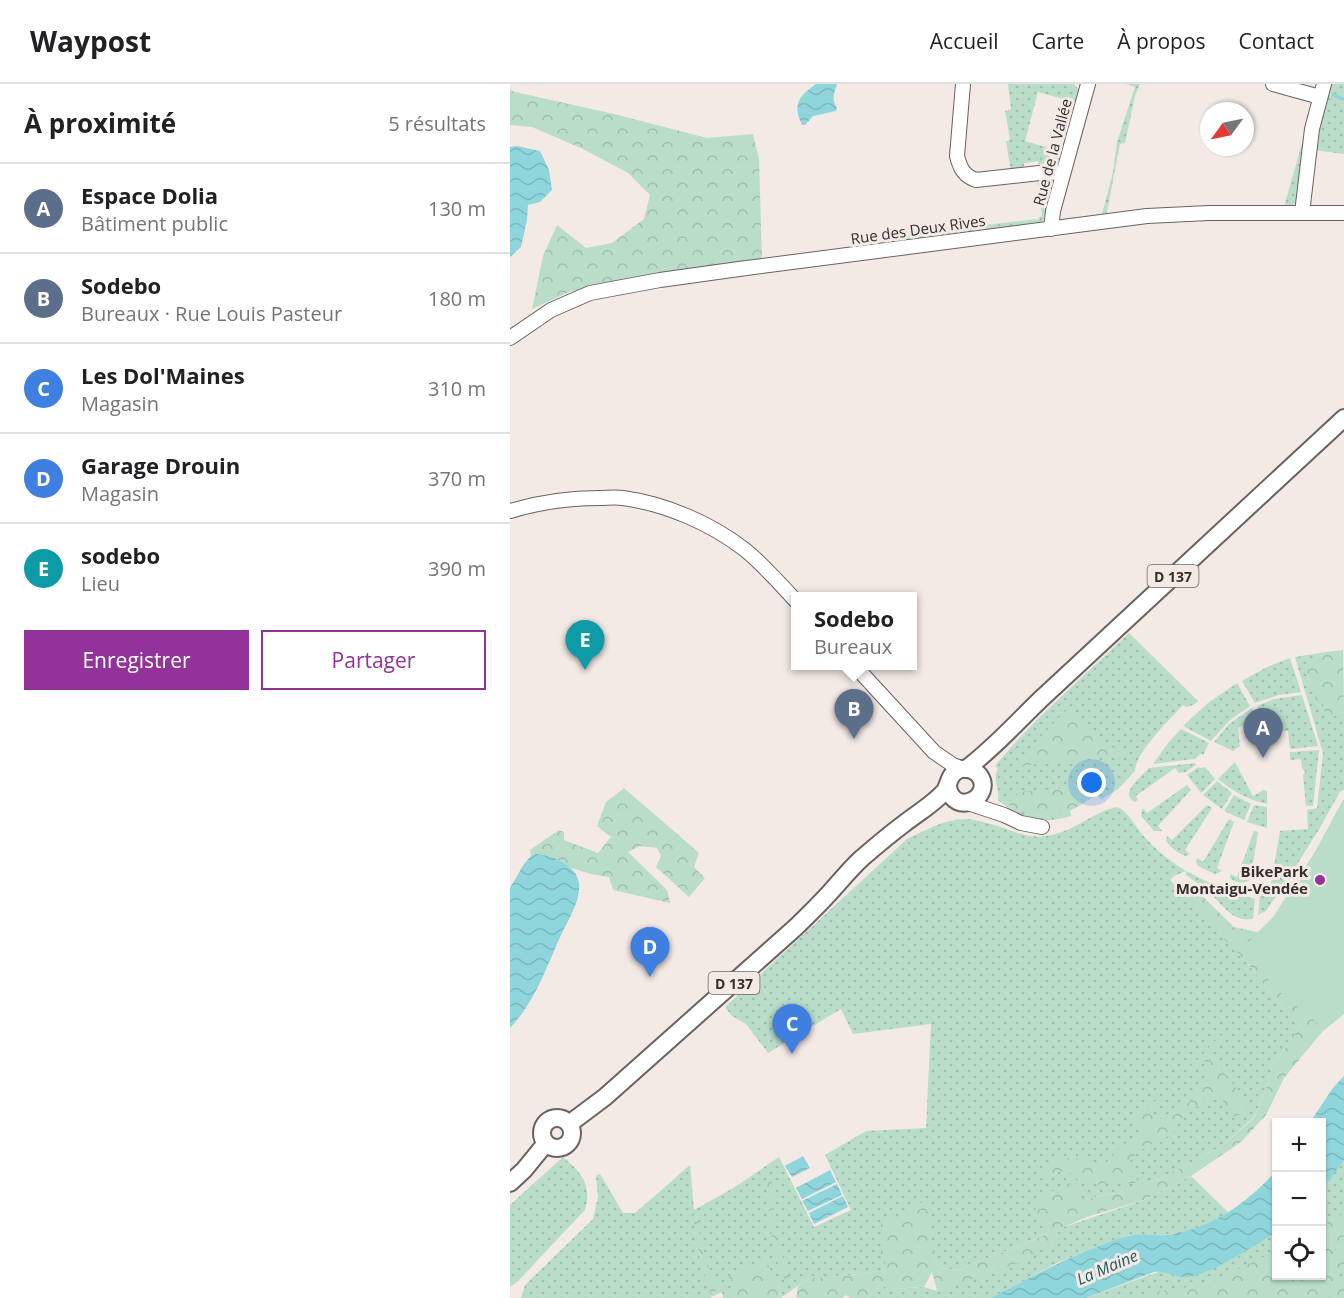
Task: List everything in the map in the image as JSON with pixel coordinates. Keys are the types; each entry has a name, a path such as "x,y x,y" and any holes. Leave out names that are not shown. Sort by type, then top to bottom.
{"main road":[{"name":"D 137","path":"964,769 982,757 1004,737 1041,699 1344,418"},
{"name":"D 137","path":"982,785 1004,737"},
{"path":"964,769 975,772 982,785 977,798 963,802 951,796 948,785 953,773 964,769"},
{"name":"D 137","path":"510,1183 546,1143 554,1147 567,1143 571,1136 568,1124 605,1097 796,927 861,859 936,800 948,785"},
{"name":"D 137","path":"891,834 963,802"}],"street":[{"path":"963,84 957,156 964,174 976,180 1049,172 1063,174"},
{"name":"Rue de la Vallée","path":"1051,229 1053,211 1088,84"},
{"path":"1273,84 1322,90 1312,129 1302,213"},
{"name":"Rue des Deux Rives","path":"510,338 551,310 590,293 660,280 1147,216 1209,213 1344,213"},
{"path":"510,511 553,500 622,498 674,511 704,524 743,549 766,569 791,597"},
{"path":"859,670 934,752 953,765 964,769"},
{"path":"934,752 948,785"},
{"path":"982,785 1004,815"},
{"path":"963,802 1021,823 1042,827"}],"green space":[{"path":"1008,84 1074,84 1078,89 1077,103 1038,92 1025,141 1064,152 1060,162 1039,169 1038,161 1024,163 1024,171 1011,172 1006,141 1010,140 1005,111 1011,109"},
{"path":"1126,84 1140,84 1135,96 1125,143 1120,144 1106,217 1101,218 1113,172 1117,142 1135,87"},
{"path":"1329,84 1344,84 1344,154 1314,150"},
{"path":"510,90 707,138 753,134 759,159 762,261 622,280 569,292 532,309 543,256 557,225 586,248 612,243 644,219 650,195 628,173 583,149 532,127 510,125"},
{"path":"1306,129 1297,201 1291,208 1284,207"},
{"path":"1037,179 1048,180 1053,189 1041,226 905,243 906,234 1038,219 1042,215"},
{"path":"1129,633 1198,701 1186,707 1183,705 1147,746 1135,771 1118,789 1101,800 1097,795 1070,811 1071,816 1059,819 1032,819 1016,813 998,800 996,777 998,768 995,766 1043,714"},
{"path":"1343,650 1344,712 1325,715 1323,704 1317,700 1313,701 1312,698 1316,697 1317,690 1311,688 1305,665 1326,652"},
{"path":"1326,652 1305,665 1311,688 1327,691 1335,715 1344,712 1344,790 1340,792 1318,831 1266,911 1258,915 1260,895 1269,895 1280,831 1308,829 1307,810 1317,808 1323,753 1295,657"},
{"path":"1290,658 1301,692 1279,695 1255,703 1242,681 1267,667"},
{"path":"1237,683 1250,706 1230,720 1211,741 1183,726 1208,703"},
{"path":"1302,695 1318,746 1290,749 1288,731 1273,731 1257,706 1274,699"},
{"path":"1252,708 1256,713 1254,719 1238,728 1240,746 1233,751 1214,742 1229,724"},
{"path":"1065,711 1123,755 1012,767"},
{"path":"1181,729 1209,743 1203,755 1200,754 1195,759 1153,764 1168,743"},
{"path":"1319,750 1313,806 1306,806 1303,776 1305,771 1302,768 1301,759 1290,760 1290,752"},
{"path":"1235,762 1253,796 1264,790 1267,792 1267,804 1241,794 1218,779"},
{"path":"1195,763 1196,765 1184,773 1179,773 1175,768 1136,796 1138,800 1135,802 1130,799 1129,794 1133,785 1149,768"},
{"path":"1198,767 1205,767 1215,779 1201,793 1187,775"},
{"path":"1217,781 1232,793 1222,809 1203,795"},
{"path":"1098,785 1087,799 1068,811 1052,816 1034,816 1007,804 1020,792"},
{"path":"1187,785 1191,790 1158,826 1162,831 1154,831 1141,816 1142,810 1144,809 1147,813"},
{"path":"624,788 699,853 694,867 705,878 689,897 656,867 661,856 657,848 640,846 628,852 667,890 670,903 613,890 609,877 531,856 530,850 559,830 564,832 564,840 598,853 611,837 597,826 606,802"},
{"path":"1234,795 1251,804 1244,820 1224,811"},
{"path":"1343,800 1344,1014 1322,1032 1284,1078 1266,1115 1241,1142 1191,1176 1144,1200 1087,1217 1061,1228 1051,1244 1022,1262 937,1291 932,1272 924,1287 888,1289 881,1284 867,1298 851,1298 845,1295 843,1298 796,1297 798,1286 809,1278 887,1270 881,1253 881,1219 906,1217 912,1205 927,1201 934,1255 939,1268 958,1270 1043,1236 1049,1229 1035,1214 1036,1199 1069,1183 1080,1190 1079,1200 1117,1193 1159,1179 1222,1146 1254,1118 1266,1090 1272,1067 1300,1026 1280,1005 1249,965 1182,895 1180,886 1189,883 1234,927 1257,932 1265,944"},
{"name":"BikePark Montaigu-Vendée","path":"1343,800 1344,1010 1323,1028 1276,989 1243,947 1273,917 1320,844"},
{"path":"1207,805 1212,808 1185,850 1190,854 1186,856 1177,852 1167,843 1167,836 1172,840"},
{"path":"1254,805 1267,807 1267,828 1247,822"},
{"path":"1117,807 1128,815 1152,844 1172,862 1206,881 1255,899 1253,919 1238,918 1226,910 1206,889 1186,875 1186,871 1170,880 1249,965 1280,1005 1300,1026 1272,1067 1266,1090 1254,1117 1222,1146 1159,1179 1117,1193 1078,1200 1036,1214 1049,1229 1043,1236 958,1270 939,1268 934,1255 888,1270 809,1278 782,1297 778,1284 729,1277 736,1298 723,1298 722,1292 709,1298 521,1298 525,1285 593,1219 598,1197 596,1176 600,1174 623,1213 635,1213 690,1165 694,1210 735,1187 779,1157 814,1227 851,1210 825,1155 866,1131 926,1128 931,1024 853,1034 841,1009 768,1053 746,1024 732,1016 725,1007 907,839 929,828 960,819 976,820 1024,835 1044,836 1064,831 1099,813"},
{"path":"1229,819 1234,822 1217,868 1222,871 1215,874 1198,866 1197,858 1203,862"},
{"path":"1254,831 1258,832 1252,870 1258,871 1249,881 1238,882 1230,878 1230,874 1237,877"},
{"path":"1229,1031 1209,1058 1227,1076 1243,1098 1247,1113 1231,1117 1218,1091 1176,1122 1173,1134 1134,1155 1130,1160 1138,1182 1132,1184 1115,1181 1101,1185 1079,1181 1066,1169 1029,1183 1055,1161 1072,1157 1105,1164 1120,1147 1142,1132 1134,1118 1160,1097 1151,1112 1160,1119 1190,1102 1196,1089 1202,1089 1210,1080 1205,1061 1190,1067 1220,1036"},
{"path":"563,1157 584,1180 587,1193 585,1210 510,1287 510,1205"},
{"path":"1344,1158 1344,1298 1086,1298 1161,1271 1182,1277 1272,1234 1272,1280 1326,1280 1326,1183"},
{"path":"768,1170 772,1183 777,1239 789,1278 786,1285 771,1233 765,1172"},
{"path":"1191,1176 1228,1212 1215,1221 1190,1231 1157,1236 1130,1235 1057,1263 991,1298 867,1298 881,1284 888,1289 924,1287 937,1291 1051,1244 1061,1228 1144,1200"},
{"path":"1344,1213 1344,1265 1334,1278 1344,1280 1344,1298 1337,1298 1334,1295 1315,1298 1134,1298 1145,1293 1205,1285 1272,1253 1272,1280 1326,1280 1326,1224"},
{"path":"697,1214 701,1245 713,1278 721,1280 719,1289 711,1294 700,1261 693,1216"},
{"path":"765,1259 778,1284 782,1298 736,1298 728,1277"}],"water":[{"path":"816,84 837,84 834,96 836,111 813,116 805,125 802,125 798,111 799,101"},
{"path":"517,146 540,151 549,170 552,190 540,202 528,205 521,247 510,257 510,147"},
{"path":"536,854 556,859 574,871 579,883 578,897 539,984 519,1018 510,1028 510,888 524,864"},
{"path":"1344,1076 1344,1160 1326,1185 1326,1118 1313,1118"},
{"path":"803,1156 810,1168 792,1177 785,1166"},
{"path":"830,1170 836,1182 802,1199 796,1188"},
{"name":"La Maine","path":"1272,1175 1272,1235 1233,1259 1198,1275 1187,1277 1154,1272 1086,1298 991,1298 1064,1261 1118,1239 1133,1235 1173,1234 1202,1226 1242,1203"},
{"path":"837,1184 842,1195 808,1211 802,1201"},
{"path":"843,1196 848,1207 814,1224 809,1213"}],"waterway":[{"path":"1333,95 1344,99"}],"place":[{"name":"sodebo","path":"585,670"},
{"name":"Sodebo","path":"854,739"},
{"name":"Espace Dolia","path":"1263,758"},
{"name":"BikePark Montaigu-Vendée","path":"1320,880"},
{"name":"Garage Drouin","path":"650,977"},
{"name":"Les Dol'Maines","path":"792,1054"}]}
